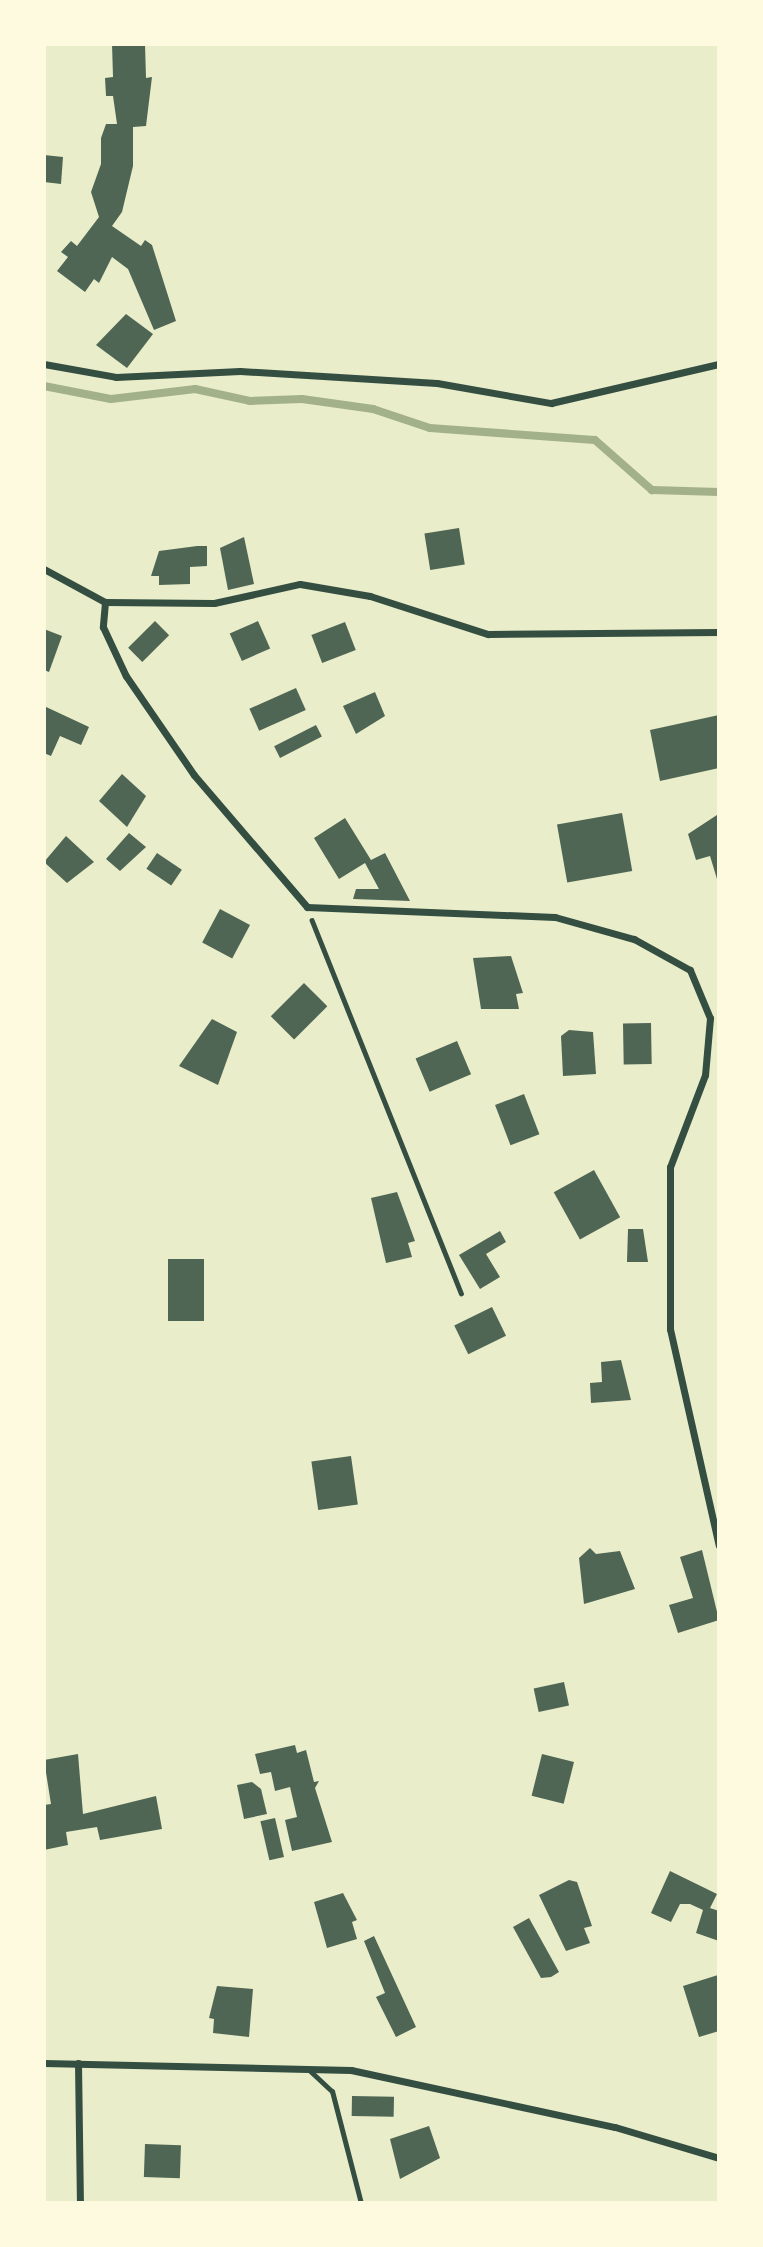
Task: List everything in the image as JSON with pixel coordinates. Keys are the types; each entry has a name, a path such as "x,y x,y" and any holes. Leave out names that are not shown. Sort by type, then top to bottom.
{"street":[{"path":"44,364 116,377 240,371 437,383 551,403 719,364"},
{"path":"44,569 105,602 214,603 300,584 370,596 488,634 719,632"},
{"path":"105,602 103,627 127,676 194,775 307,907 555,917 634,939 690,970 710,1018 705,1075 670,1167 670,1329 719,1546"},
{"path":"44,2063 351,2070 602,2124 719,2158"},
{"path":"78,2063 80,2203"}],"lane":[{"path":"308,2069 337,2104 362,2203"}],"path":[{"path":"307,907 461,1293"}],"building":[{"path":"112,44 145,44 146,78 152,77 146,126 133,127 133,166 122,212 112,226 141,246 145,240 152,245 176,321 154,330 128,269 112,257 99,283 94,279 85,292 57,271 68,257 61,252 71,241 77,246 99,217 91,192 101,164 101,138 106,124 117,124 113,96 106,96 105,78 113,77"},
{"path":"44,155 63,157 61,184 44,182"},
{"path":"126,314 153,334 127,368 96,345"},
{"path":"459,528 465,565 430,570 424,533"},
{"path":"244,537 254,584 228,590 220,548"},
{"path":"207,546 207,566 190,567 190,584 159,585 159,576 151,576 159,551"},
{"path":"155,621 169,635 142,662 128,648"},
{"path":"258,621 270,648 242,661 230,634"},
{"path":"345,622 356,650 322,663 311,635"},
{"path":"44,629 62,636 49,672 44,670"},
{"path":"296,688 306,710 259,731 249,709"},
{"path":"375,692 385,716 356,734 343,706"},
{"path":"44,706 89,727 81,745 60,736 51,756 44,753"},
{"path":"719,715 719,768 660,781 650,730"},
{"path":"316,725 322,737 280,758 274,746"},
{"path":"122,774 146,796 127,827 99,801"},
{"path":"622,813 632,871 567,883 557,824"},
{"path":"717,815 717,879 710,856 696,860 688,834"},
{"path":"345,818 371,860 385,853 410,901 353,899 356,889 379,889 365,863 339,879 314,838"},
{"path":"129,833 146,847 120,871 106,859"},
{"path":"66,836 94,862 67,883 44,862"},
{"path":"157,853 182,870 171,886 146,869"},
{"path":"220,909 250,925 232,959 202,943"},
{"path":"511,956 523,993 516,994 519,1009 481,1009 473,958"},
{"path":"304,983 327,1006 294,1040 271,1016"},
{"path":"212,1019 237,1032 218,1085 179,1066"},
{"path":"623,1023 651,1023 652,1064 624,1064"},
{"path":"569,1030 593,1032 596,1074 563,1076 561,1036"},
{"path":"457,1041 471,1074 430,1092 416,1059"},
{"path":"524,1094 539,1134 510,1145 495,1105"},
{"path":"594,1170 620,1217 580,1240 554,1192"},
{"path":"397,1192 415,1241 408,1243 412,1257 386,1263 371,1198"},
{"path":"628,1229 643,1229 648,1262 627,1262"},
{"path":"500,1231 506,1242 486,1254 500,1277 480,1289 459,1255"},
{"path":"168,1259 204,1259 204,1321 168,1321"},
{"path":"492,1307 506,1336 468,1354 454,1325"},
{"path":"621,1360 631,1400 591,1403 590,1383 602,1382 601,1362"},
{"path":"351,1456 358,1505 318,1510 311,1462"},
{"path":"590,1548 596,1554 620,1551 635,1589 584,1604 579,1558"},
{"path":"702,1550 719,1620 678,1633 669,1605 693,1598 680,1557"},
{"path":"564,1682 569,1705 539,1712 534,1688"},
{"path":"295,1745 297,1753 306,1750 314,1782 319,1781 315,1788 332,1842 292,1851 285,1820 297,1817 290,1787 275,1791 271,1772 260,1774 255,1754"},
{"path":"78,1754 83,1814 156,1796 162,1829 100,1840 97,1827 66,1832 68,1845 44,1850 44,1805 51,1804 44,1760"},
{"path":"542,1754 574,1762 564,1804 532,1796"},
{"path":"252,1782 261,1789 267,1814 244,1819 237,1785"},
{"path":"275,1818 284,1857 269,1860 260,1821"},
{"path":"670,1871 717,1894 710,1908 719,1911 719,1941 696,1933 703,1910 690,1904 680,1904 671,1922 651,1913"},
{"path":"569,1880 577,1882 592,1926 584,1928 590,1943 566,1951 539,1895"},
{"path":"343,1893 357,1920 352,1922 357,1939 327,1948 314,1902"},
{"path":"529,1918 559,1972 551,1977 541,1978 513,1927"},
{"path":"374,1936 416,2027 396,2037 376,1997 385,1993 364,1941"},
{"path":"718,1975 719,2031 699,2037 683,1986"},
{"path":"217,1986 253,1989 249,2037 213,2033 214,2019 209,2018"},
{"path":"352,2096 394,2097 394,2117 352,2116"},
{"path":"429,2126 440,2158 400,2179 390,2139"},
{"path":"145,2144 181,2145 180,2178 144,2177"}],"waterway":[{"path":"44,386 111,399 195,389 250,401 302,399 373,409 430,428 595,440 652,490 719,492"}]}
